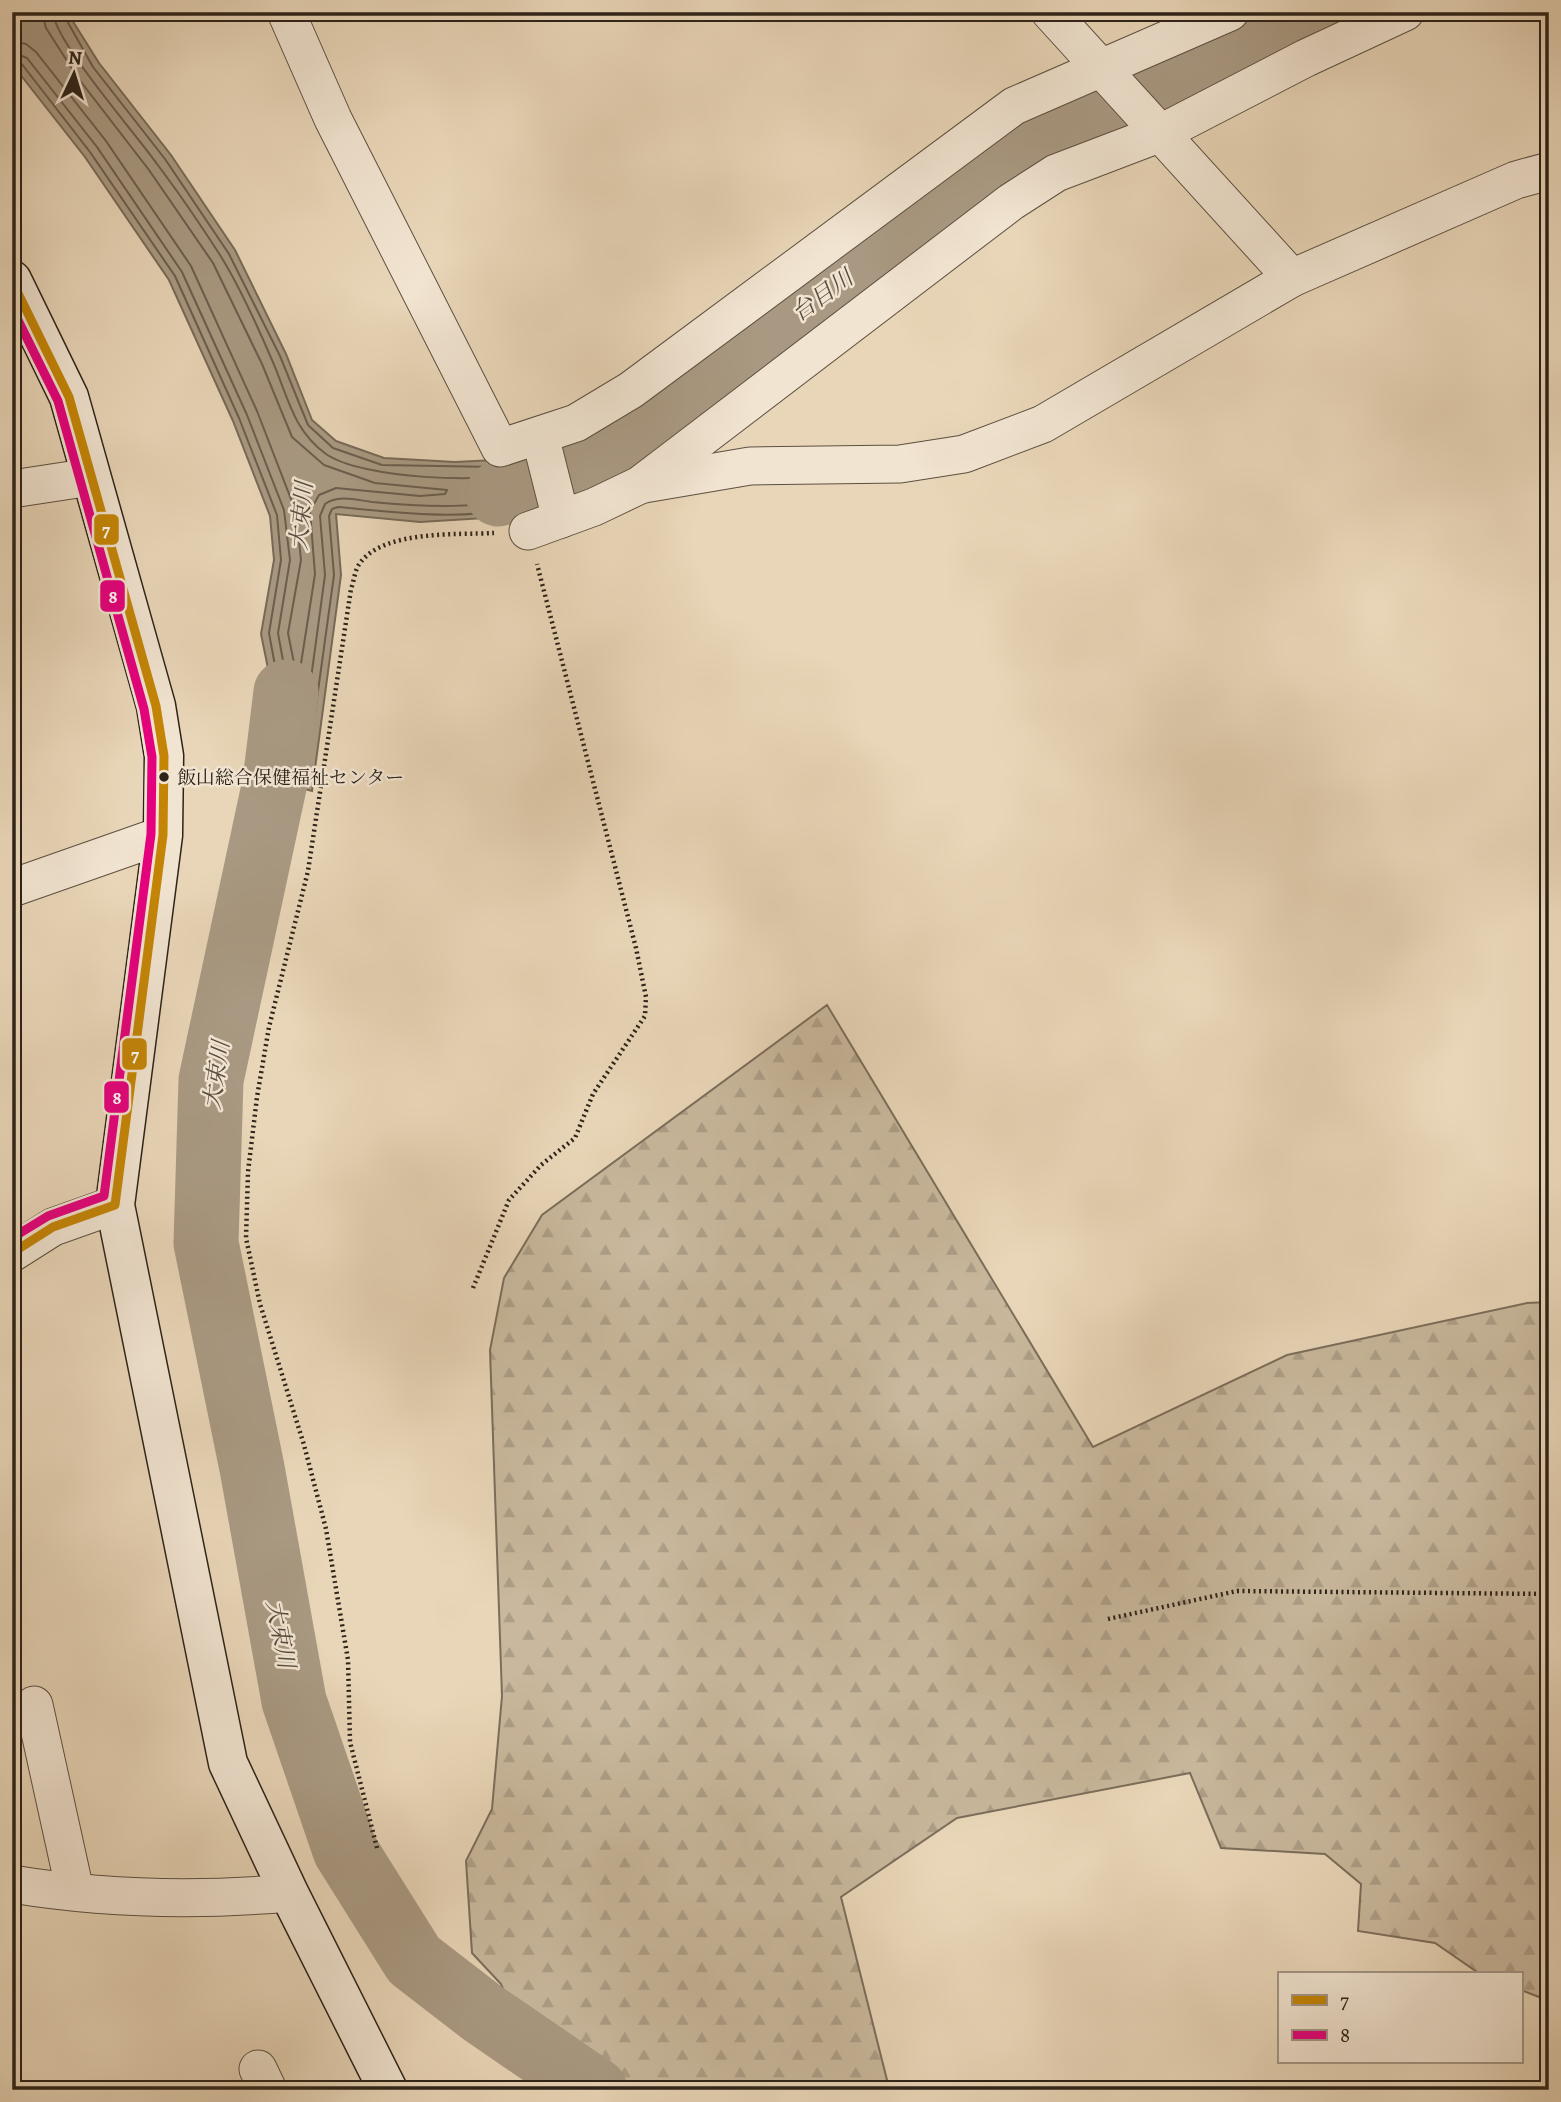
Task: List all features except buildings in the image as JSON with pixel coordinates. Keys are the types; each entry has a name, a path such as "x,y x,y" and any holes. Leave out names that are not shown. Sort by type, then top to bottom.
{"street":[{"path":"286,12 333,119 500,448 541,442 631,390 1014,106 1105,73 1230,12"},
{"path":"1050,12 1292,278"},
{"path":"640,485 1011,202 1056,173 1157,129 1405,12"},
{"path":"541,442 549,519 640,485 750,466 900,464 964,454 1043,424 1292,278 1516,180 1549,171"},
{"path":"12,281 69,397 156,706 164,756 163,835 115,1205 228,1763 289,1893 388,2090"},
{"path":"12,489 91,477"},
{"path":"12,888 163,835"},
{"path":"12,1253 53,1227 115,1205"},
{"path":"34,1705 75,1891"},
{"path":"12,1884 211,1900 289,1893"}],"path":[{"path":"377,1848 350,1742 348,1660 326,1529 304,1445 260,1304 246,1238 253,1135 270,1027 309,871 351,589 359,564 381,545 549,519 646,997 645,1016 593,1094 575,1138 541,1165 509,1200 473,1288"},
{"path":"1108,1619 1237,1591 1549,1594"}],"green space":[{"path":"827,1005 1093,1447 1287,1355 1527,1303 1549,1302 1549,2001 1522,1990 1522,1972 1477,1972 1435,1943 1358,1931 1361,1884 1325,1854 1221,1848 1190,1773 957,1818 841,1897 889,2088 887,2090 614,2090 521,2031 501,1984 472,1953 466,1861 492,1809 502,1696 490,1350 504,1278 542,1215"}],"water":[{"path":"12,12 67,12 99,63 171,155 235,250 286,354 312,420 336,441 384,458 455,462 515,459 574,442 591,492 517,516 420,522 336,514 341,575 312,791 248,773 258,687 271,683 261,634 274,560 270,516 233,421 169,280 85,157 12,64"}],"waterway":[{"name":"台目川","path":"498,494 526,487 600,456 1020,152 1321,12"},
{"name":"大束川","path":"286,692 275,782 211,1080 206,1243 252,1468 294,1701 345,1850 414,1960 484,2014 595,2090"}],"transit line":[{"name":"7","path":"12,281 69,397 156,706 164,756 163,835 115,1205 53,1227 12,1253"},
{"name":"8","path":"12,308 58,401 144,709 152,757 151,834 104,1196 48,1216 12,1238"}],"place":[{"name":"飯山総合保健福祉センター","path":"164,777"}]}
